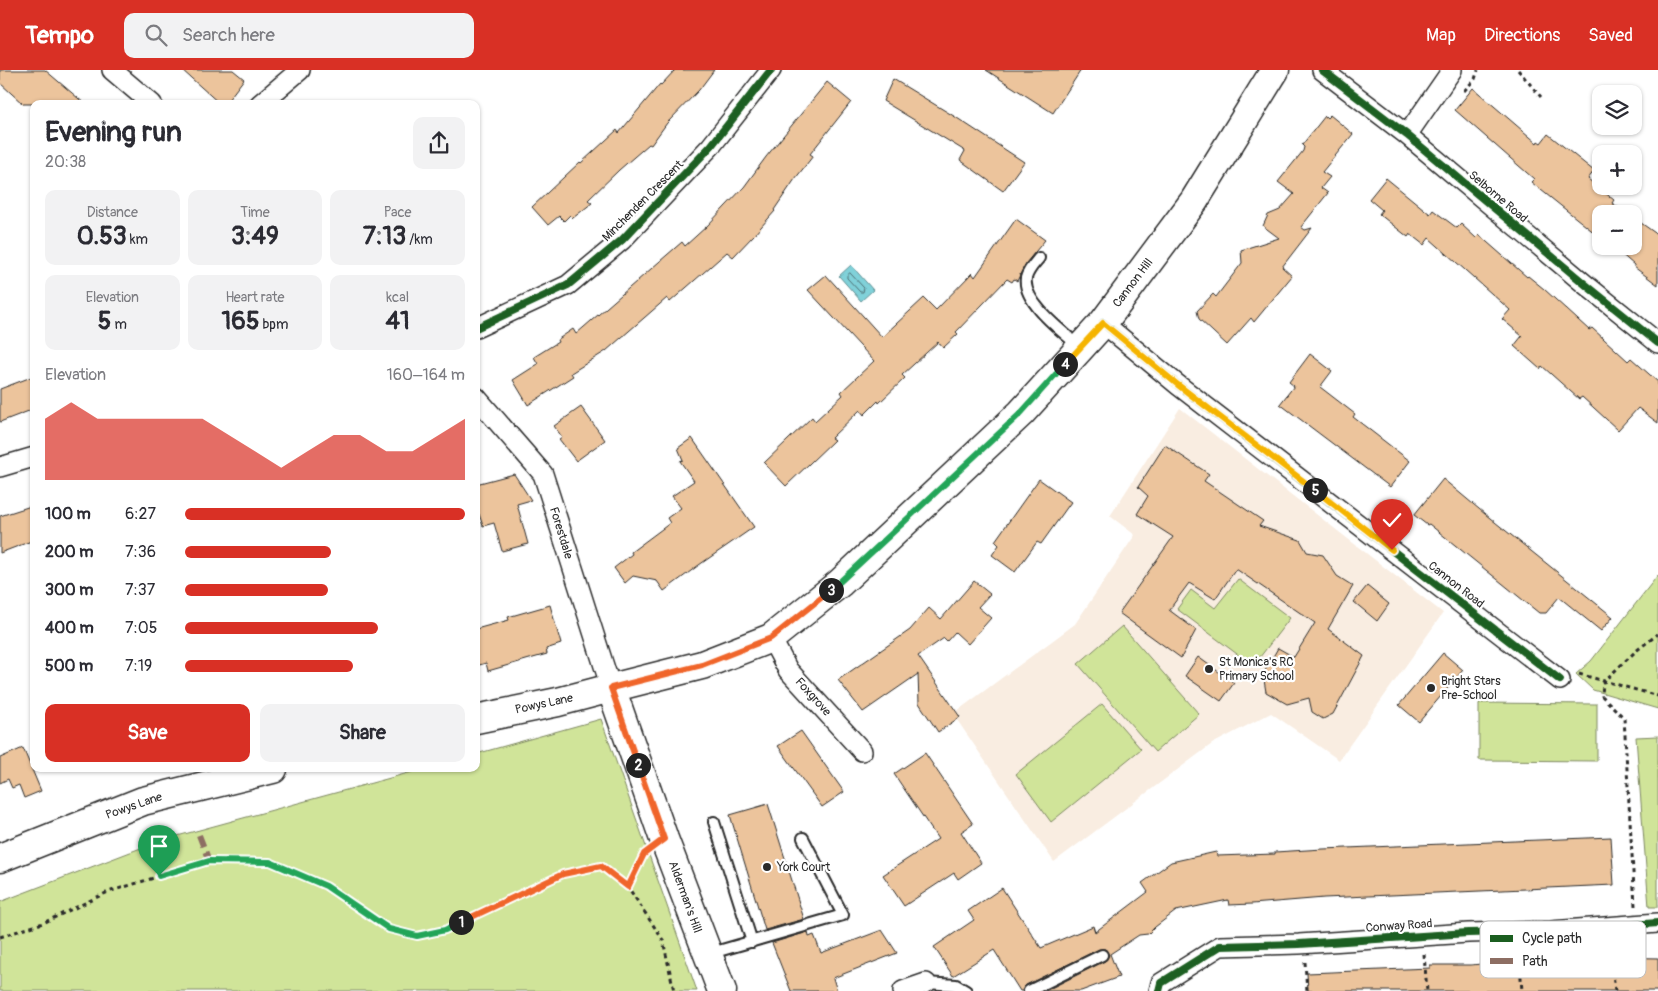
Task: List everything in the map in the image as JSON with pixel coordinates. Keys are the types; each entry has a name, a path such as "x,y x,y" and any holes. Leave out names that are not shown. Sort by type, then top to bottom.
{"main road":[{"name":"Cannon Hill","path":"611,688 702,665 771,638 840,583 1021,413 1103,323 1194,200 1274,70"},
{"name":"Powys Lane","path":"480,718 558,702 611,688"},
{"name":"Alderman's Hill","path":"611,688 664,839 722,991"},
{"name":"Powys Lane","path":"0,858 143,801 261,772"}],"street":[{"path":"112,70 147,100"},
{"path":"265,100 300,70"},
{"name":"Minchenden Crescent","path":"480,326 568,285 622,240 711,146 771,70"},
{"name":"Selborne Road","path":"1322,70 1407,135 1658,343"},
{"path":"1407,135 1452,70"},
{"name":"Cannon Road","path":"1103,323 1178,385 1560,680"},
{"name":"Forestdale","path":"480,402 542,474 611,688"},
{"path":"0,467 30,458"},
{"name":"Foxgrove","path":"771,638 788,670 862,751"},
{"name":"Conway Road","path":"1159,991 1161,983 1220,946 1304,944 1480,934"},
{"path":"902,991 926,983"}],"lane":[{"path":"1039,258 1028,272 1026,280 1029,294 1034,304 1080,347"},
{"path":"714,822 752,942"},
{"path":"707,955 843,915 803,838"},
{"path":"1029,991 1102,955"},
{"path":"926,983 956,985 966,991"}],"path":[{"path":"1518,70 1541,97"},
{"path":"1636,921 1624,718 1602,696 1603,682 1636,650 1658,634"},
{"path":"1560,680 1568,670 1603,682 1658,696"},
{"path":"628,887 644,854 664,839"},
{"path":"0,937 43,923 108,892 209,861 270,862 326,886 389,929 417,936 445,930 563,874 601,866 628,887 663,940 674,991"},
{"path":"1422,936 1427,991"},
{"path":"1304,944 1308,991"},
{"path":"1521,978 1522,991"},
{"path":"1614,978 1615,991"}],"shaded area":[{"name":"St Monica's RC Primary School","path":"1180,408 1443,613 1339,760 1271,713 1212,744 1054,862 953,714 1075,624 1135,535 1110,516"}],"green space":[{"path":"1658,575 1658,709 1593,690 1576,674 1591,661"},
{"path":"1238,579 1290,618 1253,666 1177,609 1191,590 1215,608"},
{"path":"1122,626 1199,714 1155,752 1078,664"},
{"path":"1479,703 1597,704 1597,761 1479,760"},
{"path":"1102,704 1141,749 1051,822 1016,774"},
{"path":"601,719 697,991 0,991 0,902 159,841 412,772 480,772 480,753"},
{"path":"1658,736 1658,907 1649,907 1636,737"}],"water":[{"path":"851,265 873,290 861,301 839,276"}],"building":[{"path":"0,70 45,70 80,100 30,100 30,104 23,104 0,83"},
{"path":"182,70 233,70 244,79 228,100 216,100"},
{"path":"675,70 714,70 699,90 667,123 651,145 649,144 619,170 588,200 592,203 573,218 570,215 564,221 559,216 548,225 532,207 617,130 619,133 660,84"},
{"path":"986,70 1081,70 1053,113"},
{"path":"893,79 1024,162 1003,191 960,160 965,151 883,101"},
{"path":"827,82 851,102 810,154 813,156 795,179 775,211 754,235 733,257 727,252 670,302 667,298 606,351 571,373 573,376 528,405 513,380 538,364 534,357 558,342 557,340 573,329 576,334 682,242 685,246 707,226 744,187"},
{"path":"1473,88 1537,143 1538,141 1541,143 1548,134 1592,169 1592,174 1588,179 1592,182 1592,195 1608,195 1614,200 1612,203 1615,205 1592,205 1592,231 1531,182 1534,179 1455,110"},
{"path":"1330,115 1353,134 1322,172 1330,177 1321,188 1328,193 1301,227 1305,230 1312,228 1282,267 1292,276 1254,322 1251,318 1227,345 1199,319 1197,311 1213,294 1216,297 1242,263 1241,250 1279,238 1263,226 1268,215 1280,210 1294,194 1278,182 1303,151 1304,147 1302,145 1325,116 1327,118"},
{"path":"1386,178 1430,214 1433,210 1457,228 1461,224 1476,238 1479,235 1527,277 1544,289 1589,330 1592,328 1628,361 1631,358 1658,382 1658,423 1638,408 1618,430 1582,397 1579,399 1542,366 1540,369 1514,346 1522,336 1502,319 1510,310 1429,238 1424,245 1410,234 1408,237 1379,214 1382,210 1369,199"},
{"path":"1016,219 1045,240 1026,263 1017,281 1014,279 1012,282 1007,279 956,332 958,334 943,348 938,342 902,375 905,378 864,415 860,410 831,438 834,440 786,486 764,463 812,417 815,421 843,395 841,392 874,361 808,290 826,275 882,337 924,298 936,310 972,273 975,277"},
{"path":"1642,224 1658,235 1658,285 1634,267 1622,255 1642,255"},
{"path":"1310,354 1332,371 1320,387 1355,414 1353,417 1410,461 1390,487 1280,404 1294,386 1289,382"},
{"path":"30,378 30,411 0,422 0,389"},
{"path":"581,407 605,440 576,461 559,439 562,437 554,426"},
{"path":"692,438 754,527 664,591 657,581 633,576 625,583 614,568 632,554 631,552 670,523 667,518 681,508 672,496 694,481 680,461 683,460 678,448"},
{"path":"1165,445 1209,474 1204,481 1263,521 1259,526 1300,540 1307,552 1323,555 1337,576 1353,586 1328,629 1364,656 1333,714 1323,719 1312,712 1309,698 1287,704 1266,692 1263,674 1278,648 1294,657 1315,623 1236,569 1215,599 1189,583 1169,610 1196,630 1181,658 1119,613 1173,537 1137,514 1148,496 1138,487"},
{"path":"514,474 531,500 517,504 528,544 502,551 494,523 483,526 480,517 480,483"},
{"path":"1039,479 1071,502 1041,544 1037,542 1015,572 992,555 999,545 995,541"},
{"path":"1443,479 1613,617 1601,631 1559,597 1546,613 1539,613 1429,524 1427,525 1414,515"},
{"path":"30,506 30,542 0,553 0,516"},
{"path":"974,581 990,594 978,607 991,618 968,644 955,632 947,641 944,638 918,656 960,717 938,732 919,703 918,674 863,712 838,680 910,630 929,608 941,619"},
{"path":"1367,586 1389,604 1377,621 1354,602"},
{"path":"550,605 561,644 546,649 547,654 488,671 486,663 480,665 480,628 509,620 508,617"},
{"name":"Bright Stars Pre-School","path":"1443,653 1463,670 1419,722 1399,705"},
{"name":"St Monica's RC Primary School","path":"1198,657 1234,683 1221,701 1185,676"},
{"path":"801,731 844,792 822,807 778,746"},
{"path":"23,748 30,765 30,772 33,772 41,791 24,798 19,785 12,788 8,779 0,783 0,758"},
{"path":"925,753 973,824 961,832 981,863 958,879 954,873 904,906 883,875 938,839 894,774"},
{"name":"York Court","path":"768,804 804,919 765,930 730,815"},
{"path":"1611,837 1614,885 1324,898 1229,905 1228,900 1176,911 1148,934 1139,935 1110,954 1119,977 1081,991 1045,991 1105,961 1109,955 1105,949 1099,949 1026,985 1020,991 994,950 953,976 934,947 974,920 968,911 1002,888 1041,948 1093,926 1095,932 1148,892 1142,883 1171,862 1216,852 1217,856 1275,854 1275,852 1323,849"},
{"path":"882,930 897,953 833,978 837,991 791,991 772,943 808,932 809,937 814,935 821,953"},
{"path":"1646,958 1658,958 1658,991 1308,991 1307,973 1430,968 1430,965 1480,964 1480,978 1646,978"}],"marked path":[{"path":"199,835 209,861"}],"cycle path":[{"path":"480,326 568,285 622,240 711,146 771,70"},
{"path":"1322,70 1407,135 1658,343"},
{"path":"1103,323 1178,385 1560,680"},
{"path":"1646,924 1658,923"},
{"path":"1159,991 1161,983 1220,946 1299,944 1480,933"}],"place":[{"name":"St Monica's RC Primary School","path":"1209,669"},
{"name":"Bright Stars Pre-School","path":"1431,688"},
{"name":"York Court","path":"767,867"}],"route":[{"path":"159,876 209,861 270,862 326,886 389,929 417,936 445,930 563,874 601,866 628,887 644,854 664,839 611,688 702,665 771,638 840,583 1021,413 1103,323 1178,385 1392,550"}]}
